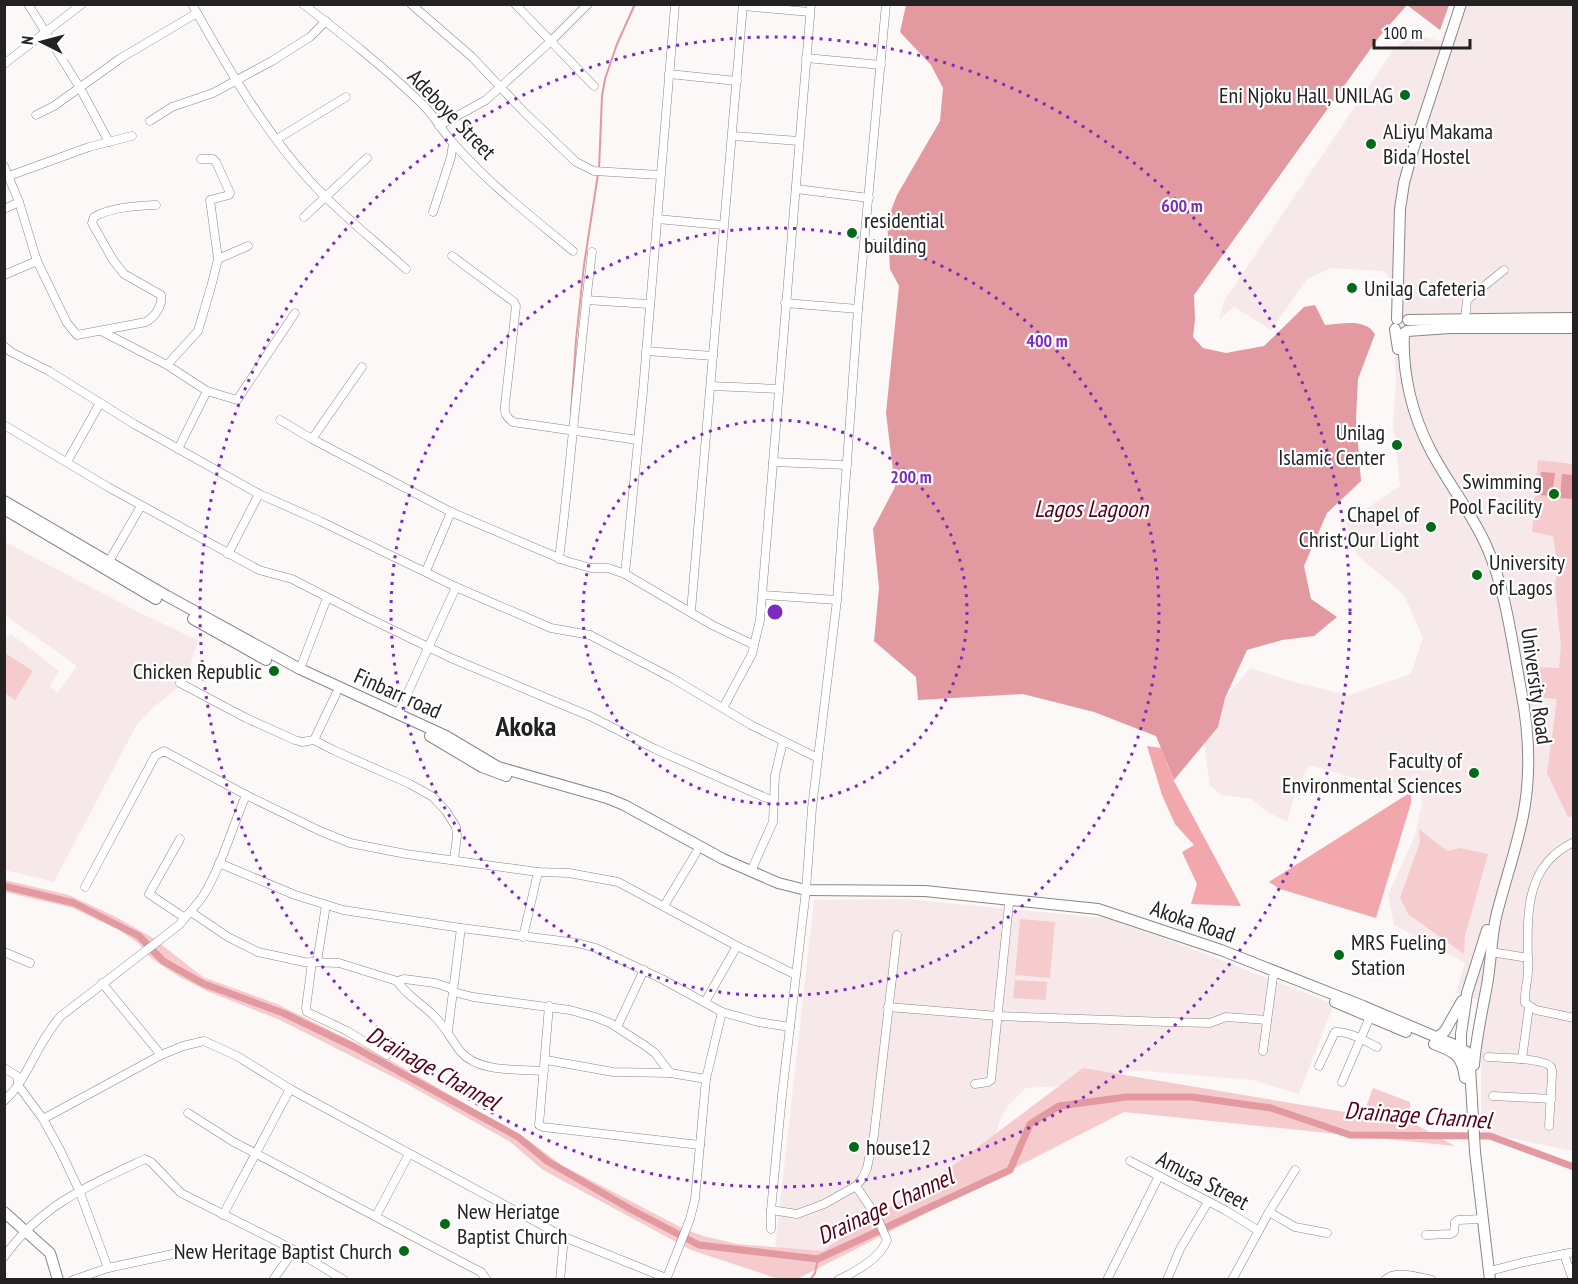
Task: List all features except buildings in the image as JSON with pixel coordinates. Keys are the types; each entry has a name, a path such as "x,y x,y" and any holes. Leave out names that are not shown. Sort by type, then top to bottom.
{"main road":[{"name":"University Road","path":"1461,4 1413,150 1402,196 1403,325 1405,368 1411,399 1431,451 1477,527 1497,574 1523,701 1528,758 1526,793 1519,831 1496,918 1487,985 1478,1024 1473,1099"},
{"name":"University Road","path":"1467,4 1419,153 1409,193 1405,233 1402,388 1415,432 1428,459 1472,532 1483,555 1493,585 1518,710 1522,770 1517,811 1484,946 1467,993 1461,1048 1474,1135"},
{"path":"1403,325 1465,319 1574,318"},
{"path":"1403,325 1450,328 1574,328"},
{"name":"Finbarr road","path":"4,501 252,648 446,736 498,767 624,805 723,860 790,891"},
{"name":"Finbarr road","path":"4,509 105,570 336,694 442,742 482,767 495,773 604,804 737,874 790,891"},
{"path":"790,891 903,896 1097,912 1273,977 1448,1050 1457,1055 1463,1067"},
{"name":"Akoka Road","path":"806,893 924,891 1097,912 1221,950 1363,1006 1461,1048"},
{"path":"1472,977 1473,985 1477,988 1487,985"},
{"path":"1438,1037 1445,1030 1467,993"},
{"path":"1448,1050 1461,1048 1471,1039 1478,1024"},
{"path":"1461,1048 1468,1055 1473,1099 1475,1152 1490,1275"},
{"path":"4,1212 51,1253 58,1280"}],"street":[{"path":"28,4 80,88 109,142"},
{"path":"4,64 82,4"},
{"path":"192,4 236,80 294,162 326,198 406,269"},
{"name":"Adeboye Street","path":"303,4 359,48 422,103 453,143 519,207 573,251"},
{"path":"411,4 472,57 499,87 576,162 598,171 660,175"},
{"path":"515,4 594,86"},
{"path":"440,126 473,108 499,87 550,42 588,4"},
{"path":"771,1229 790,1027 806,893 808,851 837,600 858,309 886,4"},
{"path":"625,574 675,5"},
{"path":"691,611 711,386 722,225 733,136 743,5 810,8 759,633 743,672 723,708"},
{"path":"36,115 54,106 121,58 197,13"},
{"path":"150,121 172,107 196,100 296,47 326,21"},
{"path":"806,58 881,65"},
{"path":"669,74 737,81"},
{"path":"277,139 346,97"},
{"path":"9,176 89,147 132,136"},
{"path":"733,136 799,141"},
{"path":"433,212 451,157 453,143"},
{"path":"304,217 367,158"},
{"path":"167,365 198,332 218,259 210,200 229,195 230,190 216,162 213,159 201,159"},
{"path":"4,166 19,202 37,261 61,311 74,332 80,335 103,332 151,319 160,306 161,295 124,274 100,240 92,223 92,218 102,213 156,205"},
{"path":"796,189 869,198"},
{"path":"4,209 19,202"},
{"path":"657,219 722,225"},
{"path":"218,259 248,246"},
{"path":"559,559 571,430 592,252"},
{"path":"452,256 514,302 516,306 505,405 506,416 513,423 638,440"},
{"path":"4,275 37,261"},
{"path":"1465,319 1467,300 1504,270"},
{"path":"586,300 649,304"},
{"path":"785,303 858,309"},
{"path":"103,332 167,365 207,391 237,400 295,313"},
{"path":"4,346 259,494 456,587 551,628 590,635 783,742 818,758"},
{"path":"646,351 712,356"},
{"path":"312,439 362,367"},
{"path":"711,386 780,389"},
{"path":"178,449 207,391"},
{"path":"67,462 100,403"},
{"path":"280,420 451,512 559,559 591,568 609,568 625,574 712,625 754,645"},
{"path":"4,425 141,506 259,570 292,579 428,647 592,717 655,749 773,801"},
{"path":"773,462 847,465"},
{"path":"228,554 259,494"},
{"path":"108,563 141,506"},
{"path":"426,571 451,512"},
{"path":"398,714 456,587"},
{"path":"763,595 837,600"},
{"path":"300,669 327,598"},
{"path":"180,683 246,718 295,740 302,742 314,740 433,797 456,827 454,860"},
{"path":"314,740 336,694"},
{"path":"751,872 773,822 775,775 783,742"},
{"path":"85,886 137,787 159,752 171,754 246,795 350,843 386,851 538,872 606,878 628,887 796,975"},
{"path":"4,1101 18,1085 51,1027 61,1016 179,926 191,912 204,894 219,863 246,795"},
{"path":"180,839 149,894 184,918"},
{"path":"1574,842 1558,850 1546,861 1531,891 1528,976 1524,997 1529,1007 1574,1018"},
{"path":"664,906 696,853"},
{"path":"219,863 268,885 344,910 577,943 596,948 644,970 722,1012 758,1022 790,1027"},
{"path":"522,937 538,872"},
{"path":"975,1084 991,1080 1010,904"},
{"path":"326,905 307,1012 347,1031 387,1055"},
{"path":"191,912 228,937 258,952 280,958 339,963 397,981 404,979 435,983 450,988 454,992 473,997 549,1006 587,1014 617,1027 655,1053 670,1073"},
{"path":"448,1031 461,928"},
{"path":"771,1210 796,1214 824,1204 856,1186 867,1168 874,1135 897,935"},
{"path":"705,1002 737,946"},
{"path":"4,952 30,963"},
{"path":"1491,952 1528,958"},
{"path":"617,1027 644,970"},
{"path":"1263,1051 1273,977"},
{"path":"397,981 402,989 433,1015 448,1031 461,1051 474,1063 544,1071"},
{"path":"102,983 161,1055"},
{"path":"549,1006 539,1125 700,1145"},
{"path":"888,1007 998,1016 1200,1023 1210,1023 1226,1017 1267,1020"},
{"path":"1522,1059 1529,1007"},
{"path":"43,1119 161,1055 204,1041 237,1056 290,1089 564,1238 666,1279 686,1231 695,1199 706,1079 722,1012"},
{"path":"1342,1082 1370,1017"},
{"path":"1319,1066 1333,1034 1339,1031 1377,1047"},
{"path":"1488,1057 1522,1059 1548,1065 1552,1069 1549,1126"},
{"path":"546,1060 614,1072 670,1073 706,1079"},
{"path":"4,1068 17,1076 18,1085 43,1119 79,1190 108,1268"},
{"path":"223,1215 290,1089"},
{"path":"1493,1096 1551,1100"},
{"path":"188,1113 232,1142 481,1272 487,1280"},
{"path":"376,1216 409,1154"},
{"path":"4,1257 47,1210 79,1190 148,1160 181,1193 294,1250 345,1280"},
{"name":"Amusa Street","path":"1130,1161 1259,1231"},
{"path":"1232,1280 1295,1170"},
{"path":"1107,1280 1158,1176"},
{"path":"838,1280 859,1271 886,1243 886,1235 877,1217 856,1186"},
{"path":"1167,1280 1180,1249 1208,1202"},
{"path":"1269,1212 1295,1227 1327,1233"},
{"path":"1426,1234 1451,1234 1458,1220 1484,1219"},
{"path":"560,1280 564,1238"},
{"path":"273,1280 294,1250"},
{"path":"1490,1275 1524,1262 1574,1252"},
{"path":"73,1280 108,1268 173,1254"},
{"path":"1564,1254 1573,1280"},
{"path":"1385,1280 1389,1275 1399,1274 1432,1280"}],"shaded area":[{"name":"University of Lagos","path":"1456,5 1573,5 1573,1151 1481,1132 1481,1060 1486,1003 1456,993 1465,963 1394,925 1388,895 1415,835 1422,804 1418,774 1384,787 1310,765 1299,781 1287,822 1266,811 1252,799 1222,795 1210,786 1204,744 1218,727 1225,698 1250,668 1294,682 1349,695 1411,674 1423,638 1404,595 1357,555 1346,522 1400,486 1393,423 1396,382 1393,293 1390,279 1384,271 1331,268 1307,279 1271,330 1234,307 1219,320 1224,301 1393,50 1413,34 1441,41"},
{"path":"1538,460 1573,464 1573,816 1568,817 1547,773 1557,699 1531,697 1533,667 1559,668 1561,646 1555,583 1558,570 1553,536 1532,532"},
{"path":"5,542 144,615 198,640 185,682 152,708 136,726 54,882 5,870 4,637 6,639 11,634 59,671 50,686 57,693 77,666 5,615"},
{"path":"5,653 33,671 15,700 5,693"},
{"path":"1147,746 1161,748 1174,781 1241,906 1191,904 1197,884 1182,852 1194,845 1175,824 1162,795"},
{"path":"1411,792 1411,803 1376,918 1280,889 1269,882"},
{"path":"1419,829 1447,851 1460,848 1488,854 1465,936 1464,954 1408,914 1400,898 1420,842"},
{"path":"5,880 69,895 116,917 153,938 203,977 277,1004 390,1060 531,1142 560,1164 682,1228 703,1236 737,1244 822,1251 950,1168 1083,1068 1363,1115 1373,1088 1410,1102 1411,1122 1455,1146 1124,1112 797,1279 779,1279 691,1250 543,1170 509,1141 405,1083 280,1020 207,991 178,976 151,958 138,943 119,930 73,908 5,892"},
{"path":"907,899 1105,918 1334,1004 1299,1094 1252,1080 1131,1070 1080,1085 1026,1088 1008,1106 1001,1117 993,1145 819,1256 775,1248 814,900"},
{"path":"1020,919 1055,922 1050,978 1015,975"},
{"path":"1015,980 1047,982 1046,1000 1013,998"}],"water":[{"name":"Lagos Lagoon","path":"906,5 1407,5 1379,37 1194,295 1193,337 1203,348 1226,353 1264,346 1304,307 1315,305 1325,325 1359,324 1371,329 1375,334 1358,379 1356,419 1361,481 1327,513 1304,566 1311,599 1337,617 1314,636 1282,640 1247,650 1225,698 1218,727 1174,780 1156,736 1094,712 1023,694 918,700 916,677 874,641 879,588 873,529 895,487 886,413 899,286 890,269 887,221 897,195 940,121 943,88 931,65 900,32"},
{"path":"1407,5 1449,5 1440,30"},
{"path":"1541,472 1555,473 1552,496 1539,495"},
{"path":"1562,474 1573,475 1573,499 1560,498"}],"waterway":[{"path":"599,169 602,96 605,79 617,44 635,4"},
{"path":"571,413 584,265 598,174"},
{"name":"Drainage Channel","path":"4,886 74,903 139,936 163,961 204,984 283,1013 354,1047 518,1137 547,1161 699,1245 818,1259 1010,1170 1030,1124 1059,1106 1126,1097 1192,1097 1271,1108 1350,1135 1490,1136 1574,1167"},
{"path":"810,1280 815,1273 818,1259"}],"place":[{"name":"Eni Njoku Hall, UNILAG","path":"1405,95"},
{"name":"ALiyu Makama Bida Hostel","path":"1371,144"},
{"name":"residential building","path":"852,233"},
{"name":"Unilag Cafeteria","path":"1352,288"},
{"name":"Unilag Islamic Center","path":"1397,445"},
{"name":"Swimming Pool Facility","path":"1554,494"},
{"name":"Chapel of Christ Our Light","path":"1431,527"},
{"name":"University of Lagos","path":"1477,575"},
{"name":"Chicken Republic","path":"274,671"},
{"name":"Faculty of Environmental Sciences","path":"1474,773"},
{"name":"MRS Fueling Station","path":"1339,955"},
{"name":"house12","path":"854,1147"},
{"name":"New Heriatge Baptist Church","path":"445,1224"},
{"name":"New Heritage Baptist Church","path":"404,1251"}],"district":[{"name":"Akoka","path":"526,725"}]}
